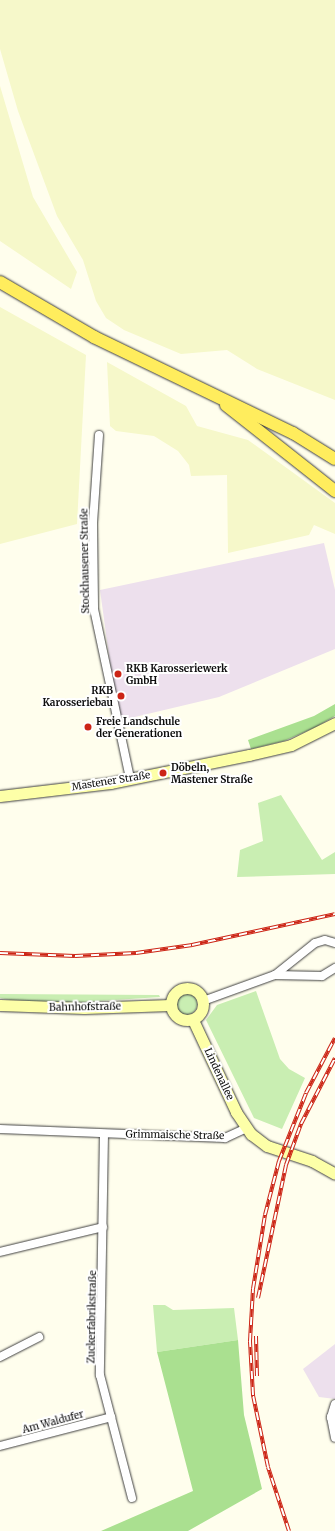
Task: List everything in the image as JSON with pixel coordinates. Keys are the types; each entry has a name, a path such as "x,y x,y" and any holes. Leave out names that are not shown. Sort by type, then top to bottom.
{"main road":[{"path":"0,282 94,337 315,445 335,459"},
{"path":"214,395 335,491"},
{"path":"315,445 335,450"},
{"name":"Mastener Straße","path":"0,796 130,779 277,749 335,723"},
{"path":"185,988 196,990 203,1001 200,1014 193,1020 176,1017 170,1005 175,993 185,988"},
{"name":"Bahnhofstraße","path":"0,1005 84,1008 170,1005"},
{"name":"Lindenallee","path":"193,1020 246,1128"},
{"path":"246,1128 262,1143 312,1161 335,1174"}],"street":[{"name":"Stockhausener Straße","path":"99,435 93,524 94,609 130,779"},
{"path":"276,975 315,943 325,940 335,943"},
{"path":"203,1001 276,975 322,976 335,968"},
{"name":"Grimmaische Straße","path":"0,1129 225,1138 246,1128"},
{"name":"Zuckerfabrikstraße","path":"104,1134 100,1375 132,1498"},
{"path":"0,1252 103,1227"},
{"path":"0,1357 39,1337"},
{"path":"335,1404 331,1417 335,1438"},
{"name":"Am Waldufer","path":"0,1446 111,1417"}],"shaded area":[{"path":"324,543 335,590 335,649 219,697 118,721 100,590"},
{"path":"335,1344 335,1399 319,1397 303,1369"}],"green space":[{"path":"0,0 335,0 335,400 257,369 227,350 181,354 124,330 106,318 96,301 83,260 57,216 18,111 0,49"},
{"path":"0,86 33,197 77,272 71,289 0,241"},
{"path":"0,307 86,355 77,524 0,544"},
{"path":"107,362 186,406 197,426 248,440 335,503 335,534 314,525 309,535 228,553 227,475 191,476 189,465 178,451 154,436 116,431 110,426"},
{"path":"335,704 335,716 316,727 284,741 251,749 248,740 314,716"},
{"path":"281,795 322,860 335,852 335,874 237,877 240,850 263,841 258,803"},
{"path":"256,991 280,1059 289,1069 305,1078 282,1129 254,1118 206,1020 217,1005"},
{"path":"186,993 194,996 197,1004 194,1012 186,1015 178,1012 175,1004 178,996"},
{"path":"0,994 159,995 160,997 68,1003 10,1000 0,998"},
{"path":"153,1305 165,1305 173,1310 234,1308 238,1340 157,1352"},
{"path":"238,1340 244,1415 262,1489 188,1531 101,1531 193,1491 157,1352"}],"railway":[{"path":"0,953 75,956 136,953 192,945 335,914"},
{"path":"289,1531 268,1467 253,1395 250,1341 253,1289 265,1215 279,1161 306,1093 335,1038"},
{"path":"258,1298 286,1165 301,1124 335,1058"},
{"path":"256,1336 257,1376"}],"place":[{"name":"RKB Karosseriewerk GmbH","path":"118,674"},
{"name":"RKB Karosseriebau","path":"121,696"},
{"name":"Freie Landschule der Generationen","path":"88,727"},
{"name":"Döbeln, Mastener Straße","path":"163,773"}]}
